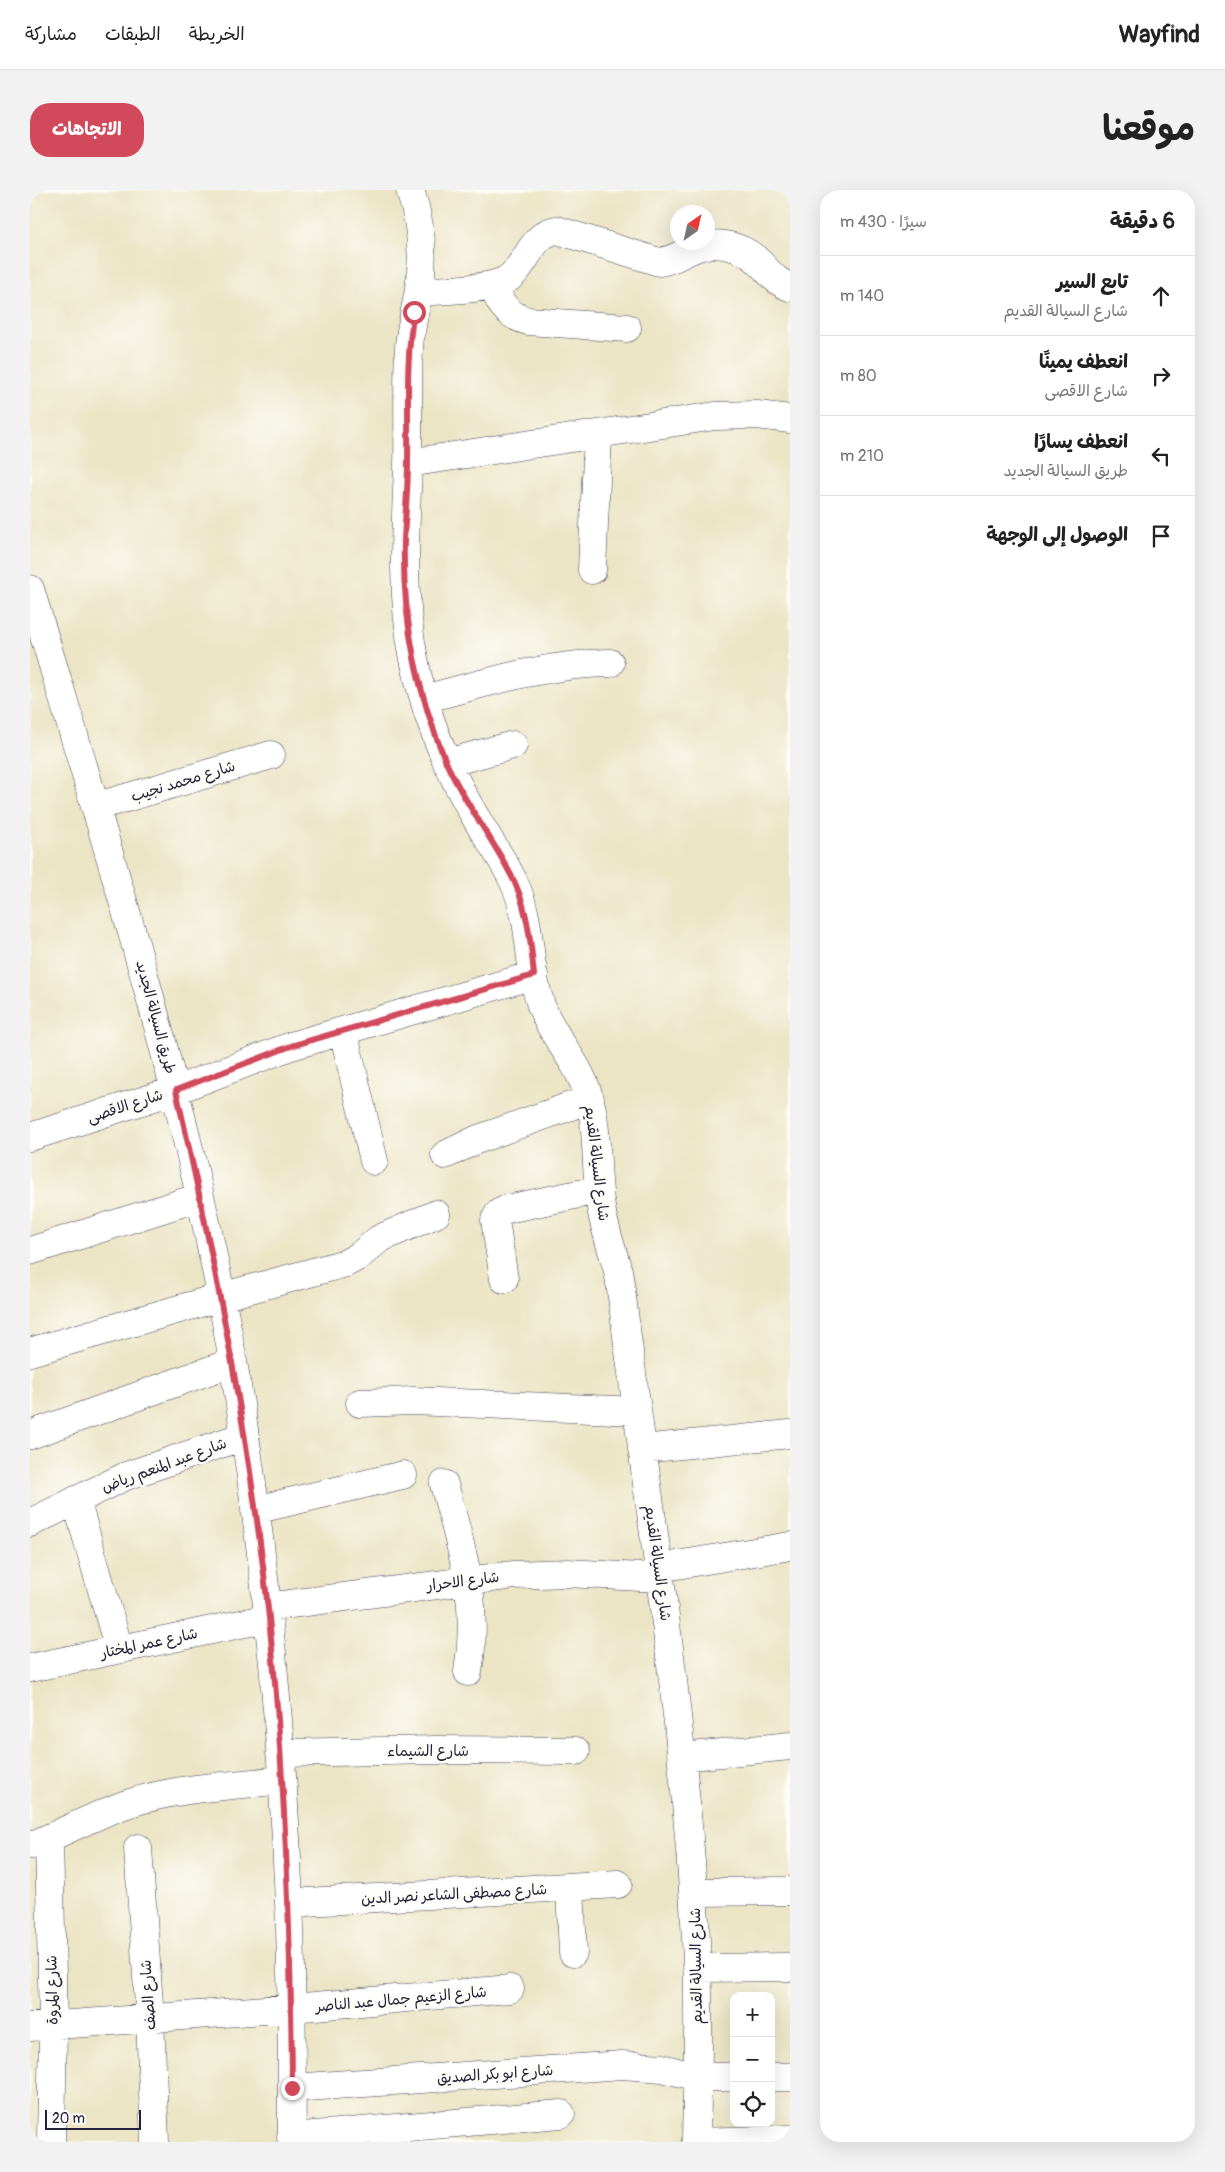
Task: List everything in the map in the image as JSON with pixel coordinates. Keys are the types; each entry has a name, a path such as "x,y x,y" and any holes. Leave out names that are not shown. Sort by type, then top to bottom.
{"street":[{"name":"شارع السيالة القديم","path":"410,190 418,212 422,238 422,265 419,292 412,321 409,352 408,463 404,542 404,581 408,621 414,660 424,699 447,763 476,819 515,884 524,910 537,991 548,1021 575,1063 590,1099 594,1120 598,1190 620,1288 660,1573 682,1757 694,1892 698,1968 697,2142"},
{"path":"419,292 494,285 506,280 517,272 543,234 557,230 659,262 670,261 680,257 688,250 706,244 725,245 744,250 760,262 769,274 781,284 790,287"},
{"path":"494,285 496,294 505,309 520,319 627,328"},
{"path":"408,463 736,414 790,419"},
{"path":"592,570 598,435"},
{"name":"طريق السيالة الجديد","path":"30,589 152,1000 176,1090 221,1297 233,1362 268,1612 280,1753 290,1903 292,2008 291,2140"},
{"path":"424,699 537,670 610,663"},
{"path":"447,763 513,745"},
{"name":"شارع محمد نجيب","path":"95,807 271,755"},
{"name":"شارع الاقصى","path":"30,1137 176,1090 266,1055 534,975"},
{"path":"343,1031 374,1161"},
{"path":"445,1155 476,1140 590,1099"},
{"path":"504,1280 495,1220 499,1212 598,1190"},
{"path":"30,1251 200,1197"},
{"path":"30,1352 346,1263 359,1256 380,1239 436,1214"},
{"path":"30,1435 233,1362"},
{"path":"360,1404 413,1401 637,1411"},
{"path":"642,1449 790,1434"},
{"name":"شارع عبد المنعم رياض","path":"30,1523 126,1476 244,1436"},
{"path":"255,1510 403,1475"},
{"path":"444,1484 469,1579 474,1635 468,1672"},
{"path":"76,1500 119,1649"},
{"name":"شارع الاحرار","path":"268,1612 469,1579 549,1574 660,1573 790,1546"},
{"name":"شارع عمر المختار","path":"30,1668 119,1649 268,1612"},
{"path":"682,1757 790,1746"},
{"name":"شارع الشيماء","path":"280,1753 437,1750 576,1751"},
{"path":"40,1842 108,1812 150,1797 172,1792 282,1780"},
{"name":"شارع المروة","path":"40,1842 42,2026 51,2142"},
{"name":"شارع الصف","path":"138,1848 150,2019 155,2142"},
{"name":"شارع مصطفى الشاعر نصر الدين","path":"290,1903 618,1884"},
{"path":"570,1887 573,1953"},
{"path":"694,1892 790,1891"},
{"path":"698,1968 790,1967"},
{"name":"شارع الزعيم جمال عبد الناصر","path":"42,2026 292,2008 510,1989"},
{"name":"شارع ابو بكر الصديق","path":"292,2088 622,2065 662,2068 697,2077 730,2077"},
{"path":"775,2077 790,2077"},
{"path":"291,2140 561,2114"},
{"path":"697,2142 790,2139"}],"route":[{"path":"292,2088 290,1903 269,1618 233,1362 221,1297 176,1090 291,1046 534,975 530,937 524,910 515,884 476,819 447,763 424,699 414,660 404,581 404,542 408,463 409,352 410,331 414,312"}]}
